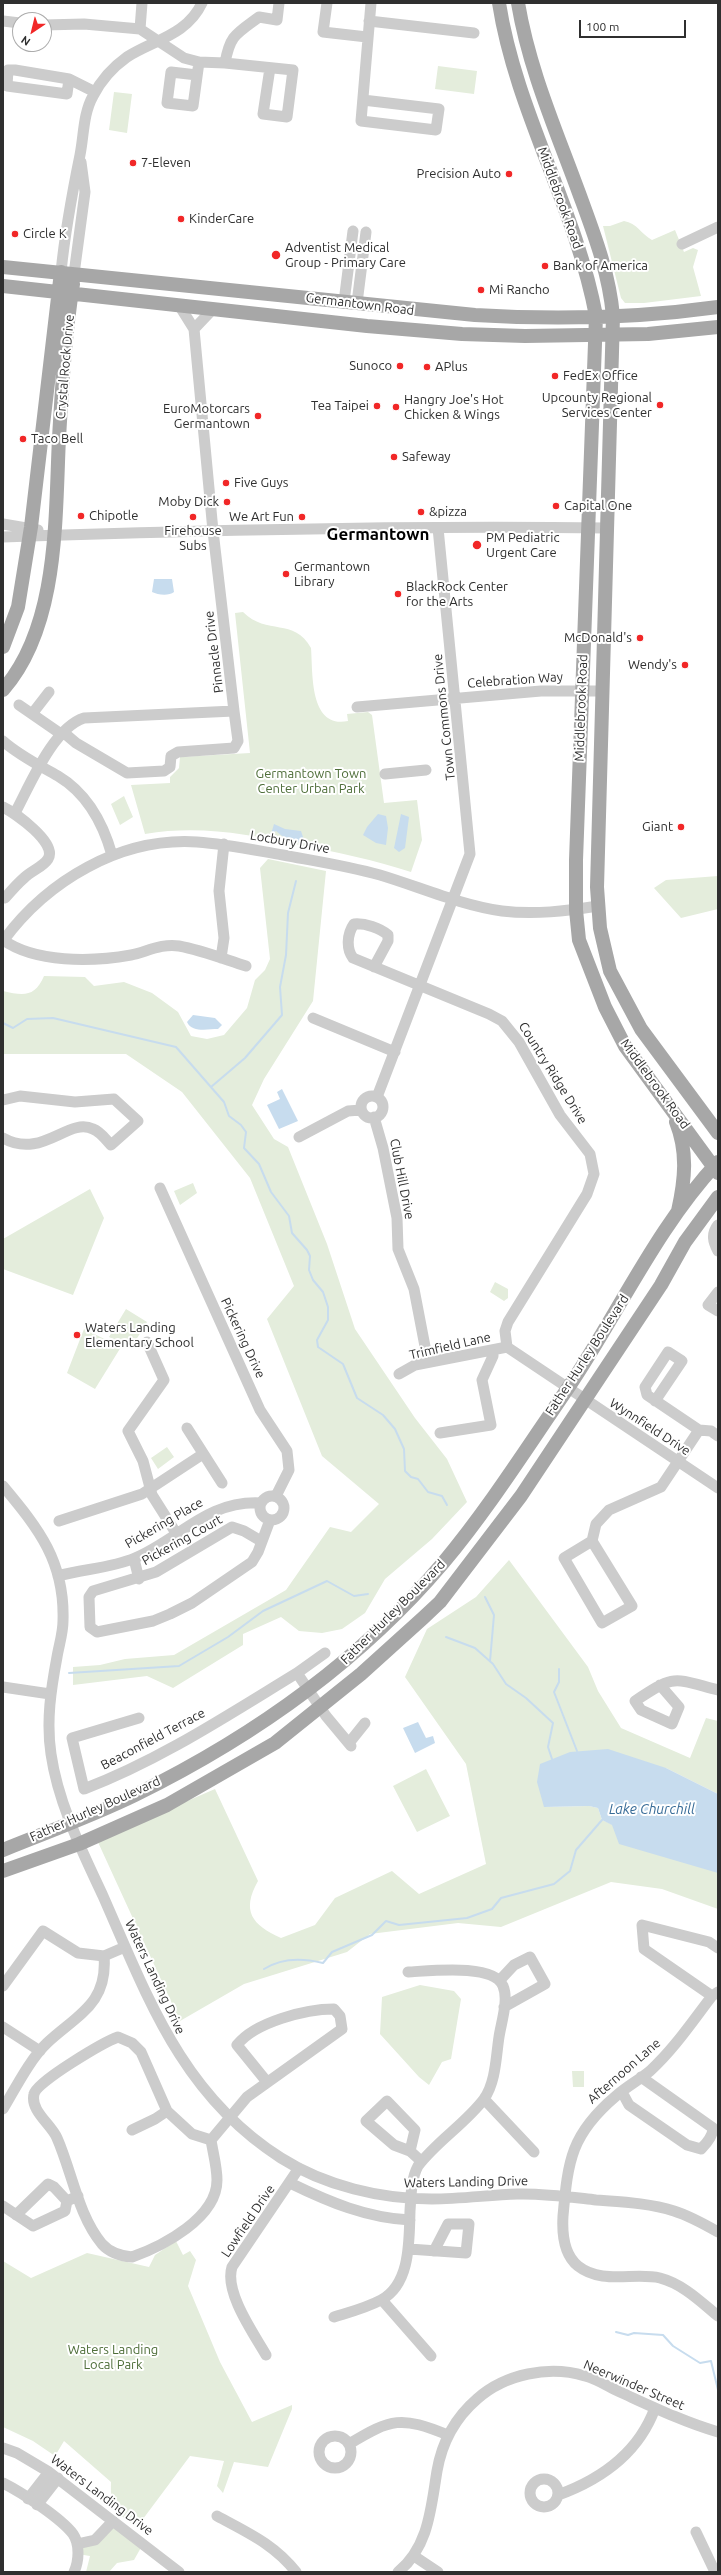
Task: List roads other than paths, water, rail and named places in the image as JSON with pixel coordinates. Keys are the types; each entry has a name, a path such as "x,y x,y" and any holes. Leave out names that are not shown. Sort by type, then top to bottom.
{"main road":[{"name":"Middlebrook Road","path":"499,3 505,42 518,87 584,261 596,316 587,528 576,910 579,940 605,1007 625,1046 717,1167"},
{"name":"Middlebrook Road","path":"518,3 524,38 537,81 594,234 610,287 613,316 602,691 598,906 600,928 610,971 641,1029 718,1133"},
{"path":"556,188 563,189 567,192 579,216 594,234"},
{"name":"Germantown Road","path":"3,267 350,302 427,312 498,317 642,316 718,307"},
{"name":"Crystal Rock Drive","path":"3,647 18,607 68,273"},
{"name":"Germantown Road","path":"3,286 462,334 525,336 648,334 718,327"},
{"name":"Crystal Rock Drive","path":"3,690 26,655 38,625 46,594 54,535 66,293"},
{"path":"669,1104 680,1134 685,1162 683,1187 676,1217"},
{"name":"Father Hurley Boulevard","path":"3,1850 135,1795 241,1736 308,1690 375,1633 443,1563 474,1524 567,1389 676,1217 717,1167"},
{"name":"Father Hurley Boulevard","path":"3,1871 79,1844 167,1805 275,1743 361,1674 440,1602 521,1496 661,1285 685,1242 718,1197"}],"street":[{"path":"140,29 142,3"},
{"name":"Crystal Rock Drive","path":"68,273 72,185 80,155 87,110 95,92 105,77 123,61 161,42 179,30 199,10 202,3"},
{"path":"225,63 228,45 235,35 259,17 277,20 280,3"},
{"path":"327,3 323,32 367,37"},
{"path":"363,100 439,109 436,130 361,121 371,3"},
{"path":"369,21 474,33"},
{"path":"52,25 84,24 140,29 184,58 199,62 225,63 293,70 287,117 263,114 270,68"},
{"path":"197,75 199,62"},
{"path":"69,80 67,94 7,86 8,70 69,80 95,92"},
{"path":"682,244 718,227"},
{"path":"350,302 353,231"},
{"path":"350,302 366,232"},
{"name":"Pinnacle Drive","path":"15,813 41,766 62,733 75,722 84,718 234,710 214,532 194,329 178,305"},
{"path":"194,329 213,309"},
{"path":"3,524 54,535 438,528 607,528"},
{"name":"Town Commons Drive","path":"438,528 471,840 470,854 453,900"},
{"path":"3,537 30,531"},
{"name":"Celebration Way","path":"357,707 541,691 602,691"},
{"path":"32,714 49,692"},
{"path":"19,705 76,743 127,773 164,771 170,766 171,756 178,752 234,748 238,741 234,710"},
{"path":"3,741 72,785 90,804 104,831 112,856"},
{"path":"385,774 426,770"},
{"path":"3,807 15,813 32,827 49,848 50,854 47,860 24,877 5,898"},
{"name":"Locbury Drive","path":"3,940 19,919 48,892 81,870 112,856 144,847 174,843 224,844 361,870 453,900 485,908 519,913 576,910 598,906"},
{"path":"221,958 224,938 219,891 224,844"},
{"path":"377,1097 453,900"},
{"path":"3,940 25,953 49,957 105,957 131,955 156,947 178,946 246,966"},
{"name":"Country Ridge Drive","path":"374,967 489,1014 507,1026 519,1042 560,1115 593,1160 594,1174 587,1194 508,1322 505,1331 507,1347"},
{"path":"313,1018 395,1052"},
{"path":"3,1100 24,1096 75,1102 114,1099 138,1121 111,1145 95,1129 82,1126 31,1145 20,1146 3,1138"},
{"path":"366,1097 377,1097 382,1101 383,1108 380,1114 374,1117 365,1115 361,1110 361,1103 366,1097"},
{"path":"299,1137 348,1111 361,1110"},
{"name":"Club Hill Drive","path":"374,1117 383,1148 397,1218 398,1249 414,1289 428,1362"},
{"name":"Pickering Drive","path":"160,1188 260,1410 287,1451 289,1470 276,1496"},
{"path":"718,1225 713,1232 713,1239 718,1251"},
{"path":"718,1292 708,1305 718,1311"},
{"path":"148,1342 164,1380 128,1431 143,1461 152,1488 152,1495 176,1532"},
{"name":"Trimfield Lane","path":"399,1374 416,1365 428,1362 493,1351 507,1347 567,1389"},
{"path":"440,1434 491,1425 482,1380 493,1356 493,1351"},
{"name":"Wynnfield Drive","path":"567,1389 718,1488"},
{"path":"655,1401 699,1430 717,1432"},
{"path":"187,1428 222,1483"},
{"path":"592,1541 564,1558 602,1623 632,1606 592,1541 596,1524 602,1515 622,1502 661,1487 699,1430"},
{"path":"59,1521 120,1503 152,1488 203,1454"},
{"name":"Waters Landing Drive","path":"3,1486 39,1530 46,1541 58,1576 63,1621 50,1694 50,1752 55,1779 79,1844 165,2034 197,2081 230,2116 263,2145 299,2168 349,2187 377,2194 411,2199 519,2194 644,2204 674,2211 697,2220 718,2232"},
{"path":"261,1503 261,1514 270,1520 281,1516 285,1509 282,1501 276,1496"},
{"name":"Pickering Place","path":"58,1576 134,1559 176,1532 227,1506 237,1503 261,1503 265,1498 276,1496"},
{"name":"Pickering Court","path":"262,1541 232,1527 169,1566 139,1578 90,1593 90,1627 92,1631 97,1632 152,1621 192,1603 252,1562 258,1552 270,1520"},
{"path":"134,1559 139,1578"},
{"name":"Beaconfield Terrace","path":"139,1718 72,1738 84,1789 137,1767 173,1747 297,1674 325,1653"},
{"path":"297,1674 320,1708 350,1745 365,1723"},
{"path":"660,1684 675,1680 718,1690"},
{"path":"3,1687 50,1694"},
{"name":"Afternoon Lane","path":"718,1948 710,1942 642,1925 644,1949 715,1994 677,2043 641,2077 596,2113 574,2146 569,2162 562,2229 564,2245 577,2266 586,2271 603,2276 659,2278 681,2287 718,2316"},
{"path":"3,1986 44,1931 78,1953 104,1956 125,1947"},
{"path":"3,2109 40,2051 47,2043 81,2016 100,1992 105,1969 104,1956"},
{"path":"500,1980 514,1965 530,1957 545,1984 504,2007"},
{"path":"334,2317 382,2300 395,2286 402,2274 409,2249 411,2199 414,2173 421,2162 484,2099 492,2080 504,2007 504,1988 500,1980 490,1974 456,1970 408,1972"},
{"path":"210,2140 192,2134 167,2111 142,2052 132,2043 118,2037 105,2042 40,2084 33,2096 34,2105 56,2137 73,2199 97,2238 104,2246 121,2256 132,2257 142,2254 189,2228 206,2208 215,2192 217,2181 210,2140 247,2097 342,2029 340,2016 334,2009 307,2011 244,2036 238,2045 267,2082"},
{"path":"3,2027 40,2051"},
{"path":"622,2092 629,2105 687,2145 700,2149 706,2144 713,2133 713,2128 641,2077"},
{"path":"484,2099 534,2152"},
{"path":"410,2151 414,2130 387,2101 366,2121 394,2145 410,2151 421,2162"},
{"path":"132,2130 155,2119 167,2111"},
{"name":"Lowfield Drive","path":"266,2355 237,2303 229,2275 232,2267 299,2168"},
{"path":"290,2183 347,2208 394,2219 410,2220"},
{"path":"16,2215 48,2184 73,2199"},
{"path":"3,2206 34,2226 65,2211 73,2199"},
{"path":"409,2249 434,2251"},
{"path":"382,2300 431,2356"},
{"name":"Neerwinder Street","path":"398,2572 414,2556 428,2526 438,2461 448,2434 464,2410 484,2392 508,2379 536,2372 560,2371 585,2376 687,2423 718,2432"},
{"path":"558,2495 573,2490 616,2464 629,2453 646,2429 655,2408"},
{"path":"349,2444 377,2427 395,2422 418,2423 448,2434"},
{"name":"Waters Landing Drive","path":"3,2448 54,2475 179,2572"},
{"path":"33,2502 54,2475"},
{"path":"3,2483 33,2502 73,2534 77,2544 79,2559 74,2572"},
{"path":"217,2516 269,2544 282,2554 296,2572"},
{"path":"77,2544 95,2540 113,2520"},
{"path":"696,2532 716,2572"},
{"path":"414,2556 438,2572"}],"water":[{"path":"154,579 172,579 174,592 163,595 152,592"},
{"path":"378,814 386,816 388,828 386,845 376,843 363,835 367,827"},
{"path":"401,814 409,817 405,848 399,852 394,848"},
{"path":"274,824 285,829 301,831 304,840 300,842 293,842 276,831 271,834"},
{"path":"193,1015 215,1018 222,1025 218,1029 201,1030 193,1028 187,1022"},
{"path":"282,1089 298,1121 279,1129 267,1105 280,1099 277,1092"},
{"path":"418,1722 426,1738 433,1736 435,1743 415,1753 403,1728"},
{"name":"Lake Churchill","path":"608,1749 666,1768 718,1794 718,1873 619,1844 612,1825 602,1820 598,1808 589,1806 544,1807 537,1782 540,1764 570,1752"}],"waterway":[{"path":"211,1087 245,1058 282,1015 280,987 286,955 288,913 296,881"},
{"path":"3,1023 13,1028 27,1019 53,1018 176,1047 224,1102 229,1116 241,1125 246,1132 244,1148 259,1164 271,1192 289,1216 292,1233 307,1250 310,1256 309,1270 313,1280 323,1292 328,1307 328,1320 317,1340 318,1347 343,1364 357,1398 383,1415 395,1429 404,1449 405,1471 411,1477 418,1479 428,1492 442,1496 447,1505"},
{"path":"69,1673 179,1666 228,1637 263,1611 327,1581 354,1596 368,1594"},
{"path":"485,1597 494,1615 490,1661"},
{"path":"446,1637 475,1648 493,1664 506,1684 526,1698 553,1723 548,1747 552,1759"},
{"path":"559,1669 559,1682 554,1692 577,1751"},
{"path":"264,1969 271,1965 292,1960 308,1960 323,1963 332,1952 372,1935 386,1921 399,1925 467,1918 492,1909 501,1898 554,1884 570,1871 576,1850 602,1820"},
{"path":"616,2332 628,2335 634,2333 663,2335 673,2346 700,2363 711,2361 718,2390"}],"place":[{"name":"7-Eleven","path":"133,163"},
{"name":"Precision Auto","path":"509,174"},
{"name":"KinderCare","path":"181,219"},
{"name":"Circle K","path":"15,234"},
{"name":"Adventist Medical Group - Primary Care","path":"276,255"},
{"name":"Bank of America","path":"545,266"},
{"name":"Mi Rancho","path":"481,290"},
{"name":"Sunoco","path":"400,366"},
{"name":"APlus","path":"427,367"},
{"name":"FedEx Office","path":"555,376"},
{"name":"Upcounty Regional Services Center","path":"660,405"},
{"name":"Tea Taipei","path":"377,406"},
{"name":"Hangry Joe's Hot Chicken & Wings","path":"396,407"},
{"name":"EuroMotorcars Germantown","path":"258,416"},
{"name":"Taco Bell","path":"23,439"},
{"name":"Safeway","path":"394,457"},
{"name":"Five Guys","path":"226,483"},
{"name":"Moby Dick","path":"227,502"},
{"name":"Capital One","path":"556,506"},
{"name":"&pizza","path":"421,512"},
{"name":"Chipotle","path":"81,516"},
{"name":"Firehouse Subs","path":"193,517"},
{"name":"We Art Fun","path":"302,517"},
{"name":"PM Pediatric Urgent Care","path":"477,545"},
{"name":"Germantown Library","path":"286,574"},
{"name":"BlackRock Center for the Arts","path":"398,594"},
{"name":"McDonald's","path":"640,638"},
{"name":"Wendy's","path":"685,665"},
{"name":"Giant","path":"681,827"},
{"name":"Waters Landing Elementary School","path":"77,1335"}],"district":[{"name":"Germantown","path":"378,534"}],"park label":[{"name":"Germantown Town Center Urban Park","path":"311,782"},
{"name":"Waters Landing Local Park","path":"113,2358"}]}
